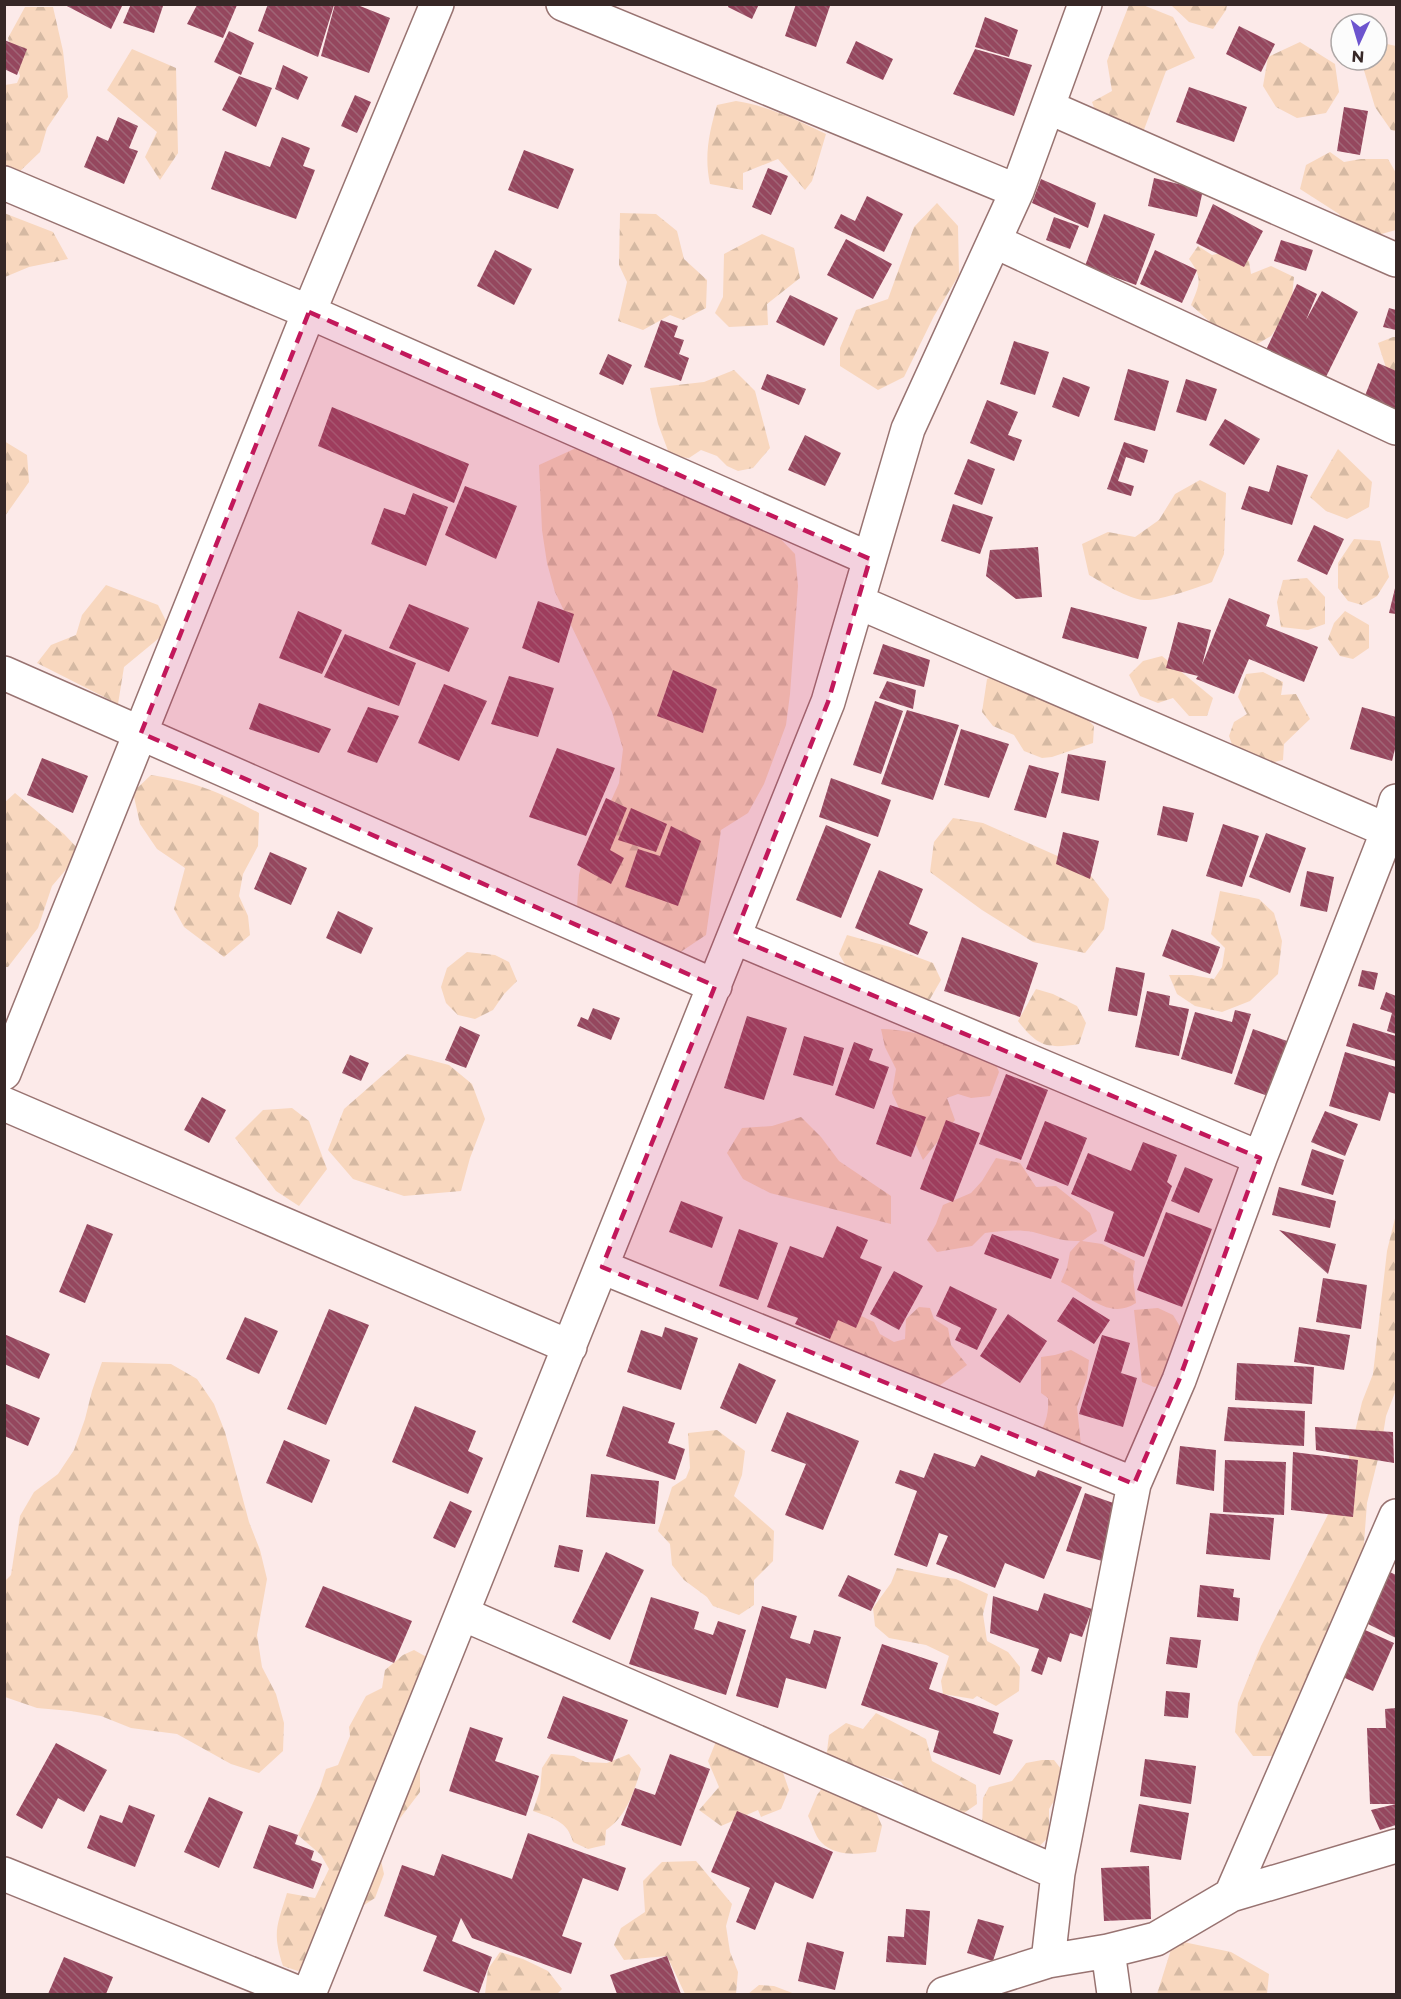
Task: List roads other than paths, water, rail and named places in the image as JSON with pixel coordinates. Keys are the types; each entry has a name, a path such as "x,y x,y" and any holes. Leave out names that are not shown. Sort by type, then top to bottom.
{"street":[{"path":"4,1073 309,312 437,4"},
{"path":"563,4 1017,191"},
{"path":"309,1995 464,1614 828,702 908,429 1017,191 1085,4"},
{"path":"1048,107 1396,260"},
{"path":"4,183 309,312 870,559"},
{"path":"994,241 1396,428"},
{"path":"858,602 1394,822 1260,1158 1179,1380 1134,1484 1058,1873 1048,1961"},
{"path":"4,673 715,986"},
{"path":"734,938 1260,1158"},
{"path":"4,1104 570,1347"},
{"path":"602,1267 1134,1484"},
{"path":"1231,1895 1396,1516"},
{"path":"464,1614 1058,1873"},
{"path":"944,1995 1048,1961 1108,1951 1156,1939 1231,1895 1396,1846"},
{"path":"4,1874 301,1995"},
{"path":"1108,1951 1114,1995"}]}
